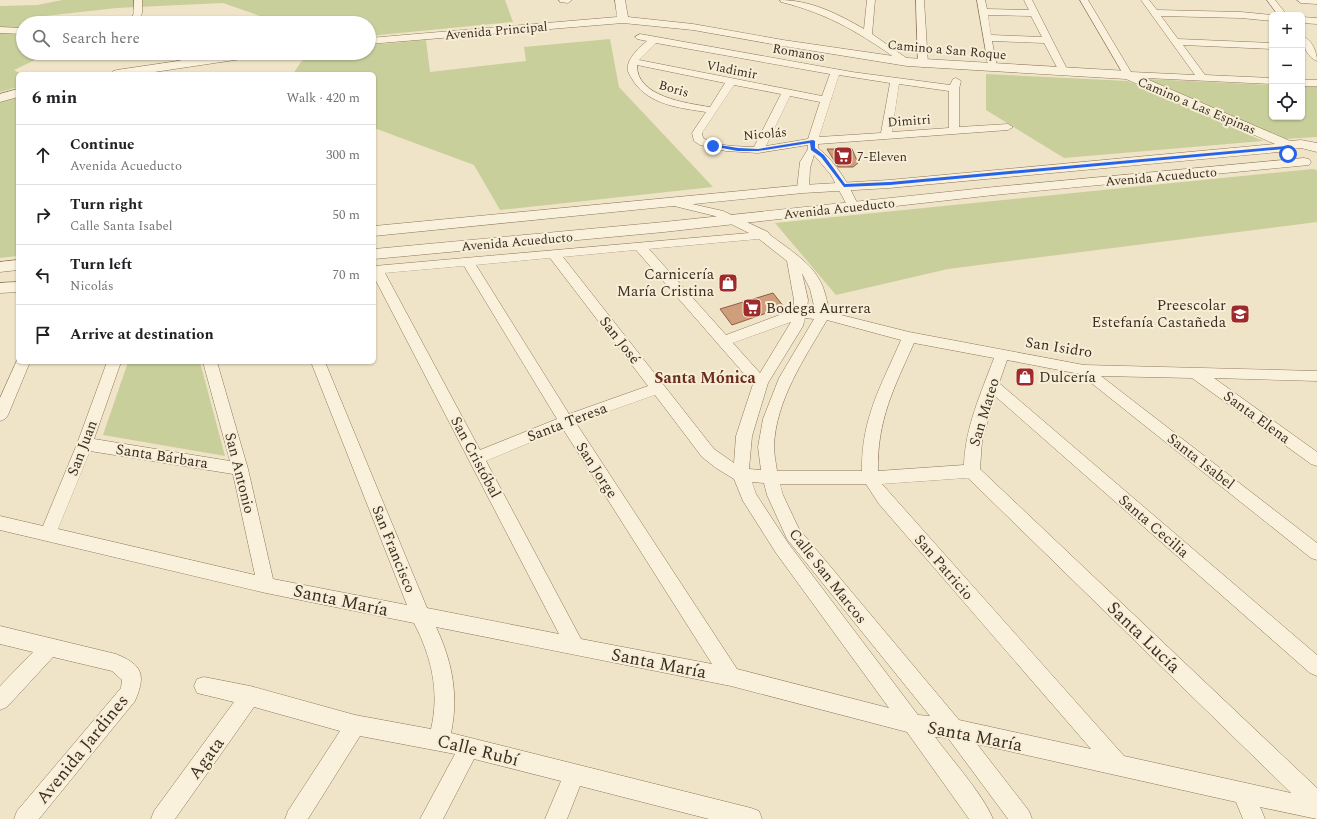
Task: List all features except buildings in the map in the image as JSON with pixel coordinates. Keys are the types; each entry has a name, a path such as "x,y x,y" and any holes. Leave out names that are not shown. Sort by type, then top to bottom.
{"street":[{"path":"137,16 138,0"},
{"path":"563,0 568,0"},
{"path":"620,0 623,20"},
{"path":"784,0 816,4 868,34 907,62"},
{"path":"868,34 871,0"},
{"path":"920,0 923,64"},
{"path":"981,0 992,68"},
{"path":"1028,0 1063,71"},
{"path":"1084,0 1128,75"},
{"path":"1145,0 1202,78"},
{"path":"1271,0 1281,12"},
{"path":"1301,0 1317,1"},
{"path":"983,12 1034,13"},
{"path":"1154,12 1240,15 1269,18"},
{"name":"Avenida Principal","path":"376,40 623,20"},
{"name":"Camino a San Roque","path":"623,20 693,27 783,43 923,64 1269,81"},
{"path":"1305,20 1317,21"},
{"path":"0,30 16,31"},
{"name":"Romanos","path":"640,37 835,72 894,81 955,85 954,130"},
{"path":"987,38 1048,40"},
{"path":"634,62 653,40"},
{"path":"1175,42 1269,46"},
{"path":"1309,48 1317,58"},
{"path":"187,60 195,62"},
{"path":"130,72 208,60"},
{"name":"Vladimir","path":"634,62 826,100"},
{"name":"Boris","path":"634,62 633,73 638,82 648,93 661,99 712,110"},
{"path":"803,188 804,172 808,155 813,145 835,72"},
{"name":"Camino a Las Espinas","path":"1128,75 1287,146"},
{"path":"886,136 894,81"},
{"path":"712,110 731,82"},
{"path":"1305,83 1317,83"},
{"path":"758,150 787,92"},
{"path":"0,98 16,94"},
{"name":"Nicolás","path":"712,110 697,133 698,139 704,143 726,148 758,150 813,145"},
{"name":"Dimitri","path":"813,145 886,136 1008,127"},
{"path":"813,145 844,186 853,207"},
{"name":"Avenida Acueducto","path":"376,231 803,188 890,184 1287,146 1313,145"},
{"path":"1287,146 1285,150 1292,157 1310,163"},
{"name":"Avenida Acueducto","path":"376,254 1054,186 1310,163"},
{"path":"1039,169 1054,186"},
{"path":"871,205 859,196 861,192 890,184"},
{"path":"736,219 741,214 745,204 757,193 774,206 775,215"},
{"path":"670,202 709,210 736,219 764,235 808,272 814,283 824,315"},
{"path":"376,270 764,235"},
{"path":"640,247 761,383"},
{"name":"San José","path":"554,253 708,453 722,464 741,475"},
{"name":"Calle San Marcos","path":"793,259 801,300 800,314 796,326 761,383 744,436 741,475 748,496 782,548 914,724"},
{"name":"San Jorge","path":"467,261 566,421 731,677"},
{"path":"0,267 16,265"},
{"name":"San Cristóbal","path":"376,272 477,458 575,646"},
{"path":"0,288 16,287"},
{"path":"725,341 800,314"},
{"name":"San Isidro","path":"800,314 824,315 909,337 1084,370 1315,378"},
{"name":"Calle San Marcos","path":"824,315 786,378 771,419 766,447 770,477 775,495 793,534 953,729 1021,819"},
{"name":"San Patricio","path":"909,337 879,409 873,428 868,455 871,478 881,494 901,518 1119,766"},
{"name":"San Mateo","path":"972,471 971,455 974,436 1002,354"},
{"path":"0,415 22,364"},
{"name":"San Juan","path":"48,534 85,444 113,364"},
{"name":"San Antonio","path":"211,364 240,469 266,585"},
{"name":"San Francisco","path":"319,364 421,617 435,644 443,674 445,707 439,740"},
{"name":"Santa Isabel","path":"1084,370 1317,553"},
{"name":"Santa Elena","path":"1197,374 1317,460"},
{"name":"Santa Cecilia","path":"992,385 1317,667"},
{"name":"Santa Teresa","path":"477,458 566,421 657,388"},
{"name":"Santa Bárbara","path":"85,444 240,469"},
{"path":"741,475 770,477 871,478 972,471"},
{"name":"Santa Lucía","path":"972,471 1317,803"},
{"name":"Santa María","path":"0,523 266,585 421,617 731,677 914,724 953,729 1317,809"},
{"path":"0,635 50,646"},
{"path":"0,700 50,646"},
{"name":"Avenida Jardines","path":"25,819 128,694 132,684 132,676 116,663 50,646"},
{"name":"Calle Rubí","path":"204,686 250,696 355,725 439,740 575,774 695,812 751,819"},
{"name":"Agata","path":"162,819 250,696"},
{"path":"914,724 982,819"},
{"path":"296,819 355,725"},
{"path":"431,819 469,748"},
{"path":"556,819 575,774"},
{"path":"1243,793 1254,819"}],"green space":[{"path":"62,0 505,0 513,22 376,35 376,16 260,16 223,3 117,8 45,16 16,16 16,60 35,60 14,70 18,72 16,72 16,88 0,92 0,6 37,5"},
{"path":"610,39 619,87 713,187 500,210 474,165 376,129 376,72 294,72 302,60 376,60 376,44 426,40 430,72 526,61 524,47"},
{"path":"986,74 1128,81 1263,141 1064,158 986,110"},
{"path":"1147,79 1269,85 1269,120 1305,120 1305,86 1317,87 1317,137 1285,139"},
{"path":"16,97 16,256 0,258 0,101"},
{"path":"1313,169 1317,170 1317,222 948,269 836,295 775,223"},
{"path":"127,364 201,364 225,456 103,435"}],"place":[{"name":"7-Eleven","path":"843,156"},
{"name":"Carnicería María Cristina","path":"728,283"},
{"name":"Bodega Aurrera","path":"752,308"},
{"name":"Preescolar Estefanía Castañeda","path":"1240,314"},
{"name":"Dulcería","path":"1025,377"}],"district":[{"name":"Santa Mónica","path":"705,377"}],"route":[{"path":"713,146 738,150 758,150 813,141 813,149 822,156 844,186 890,184 1286,147 1285,150 1288,154"}]}
